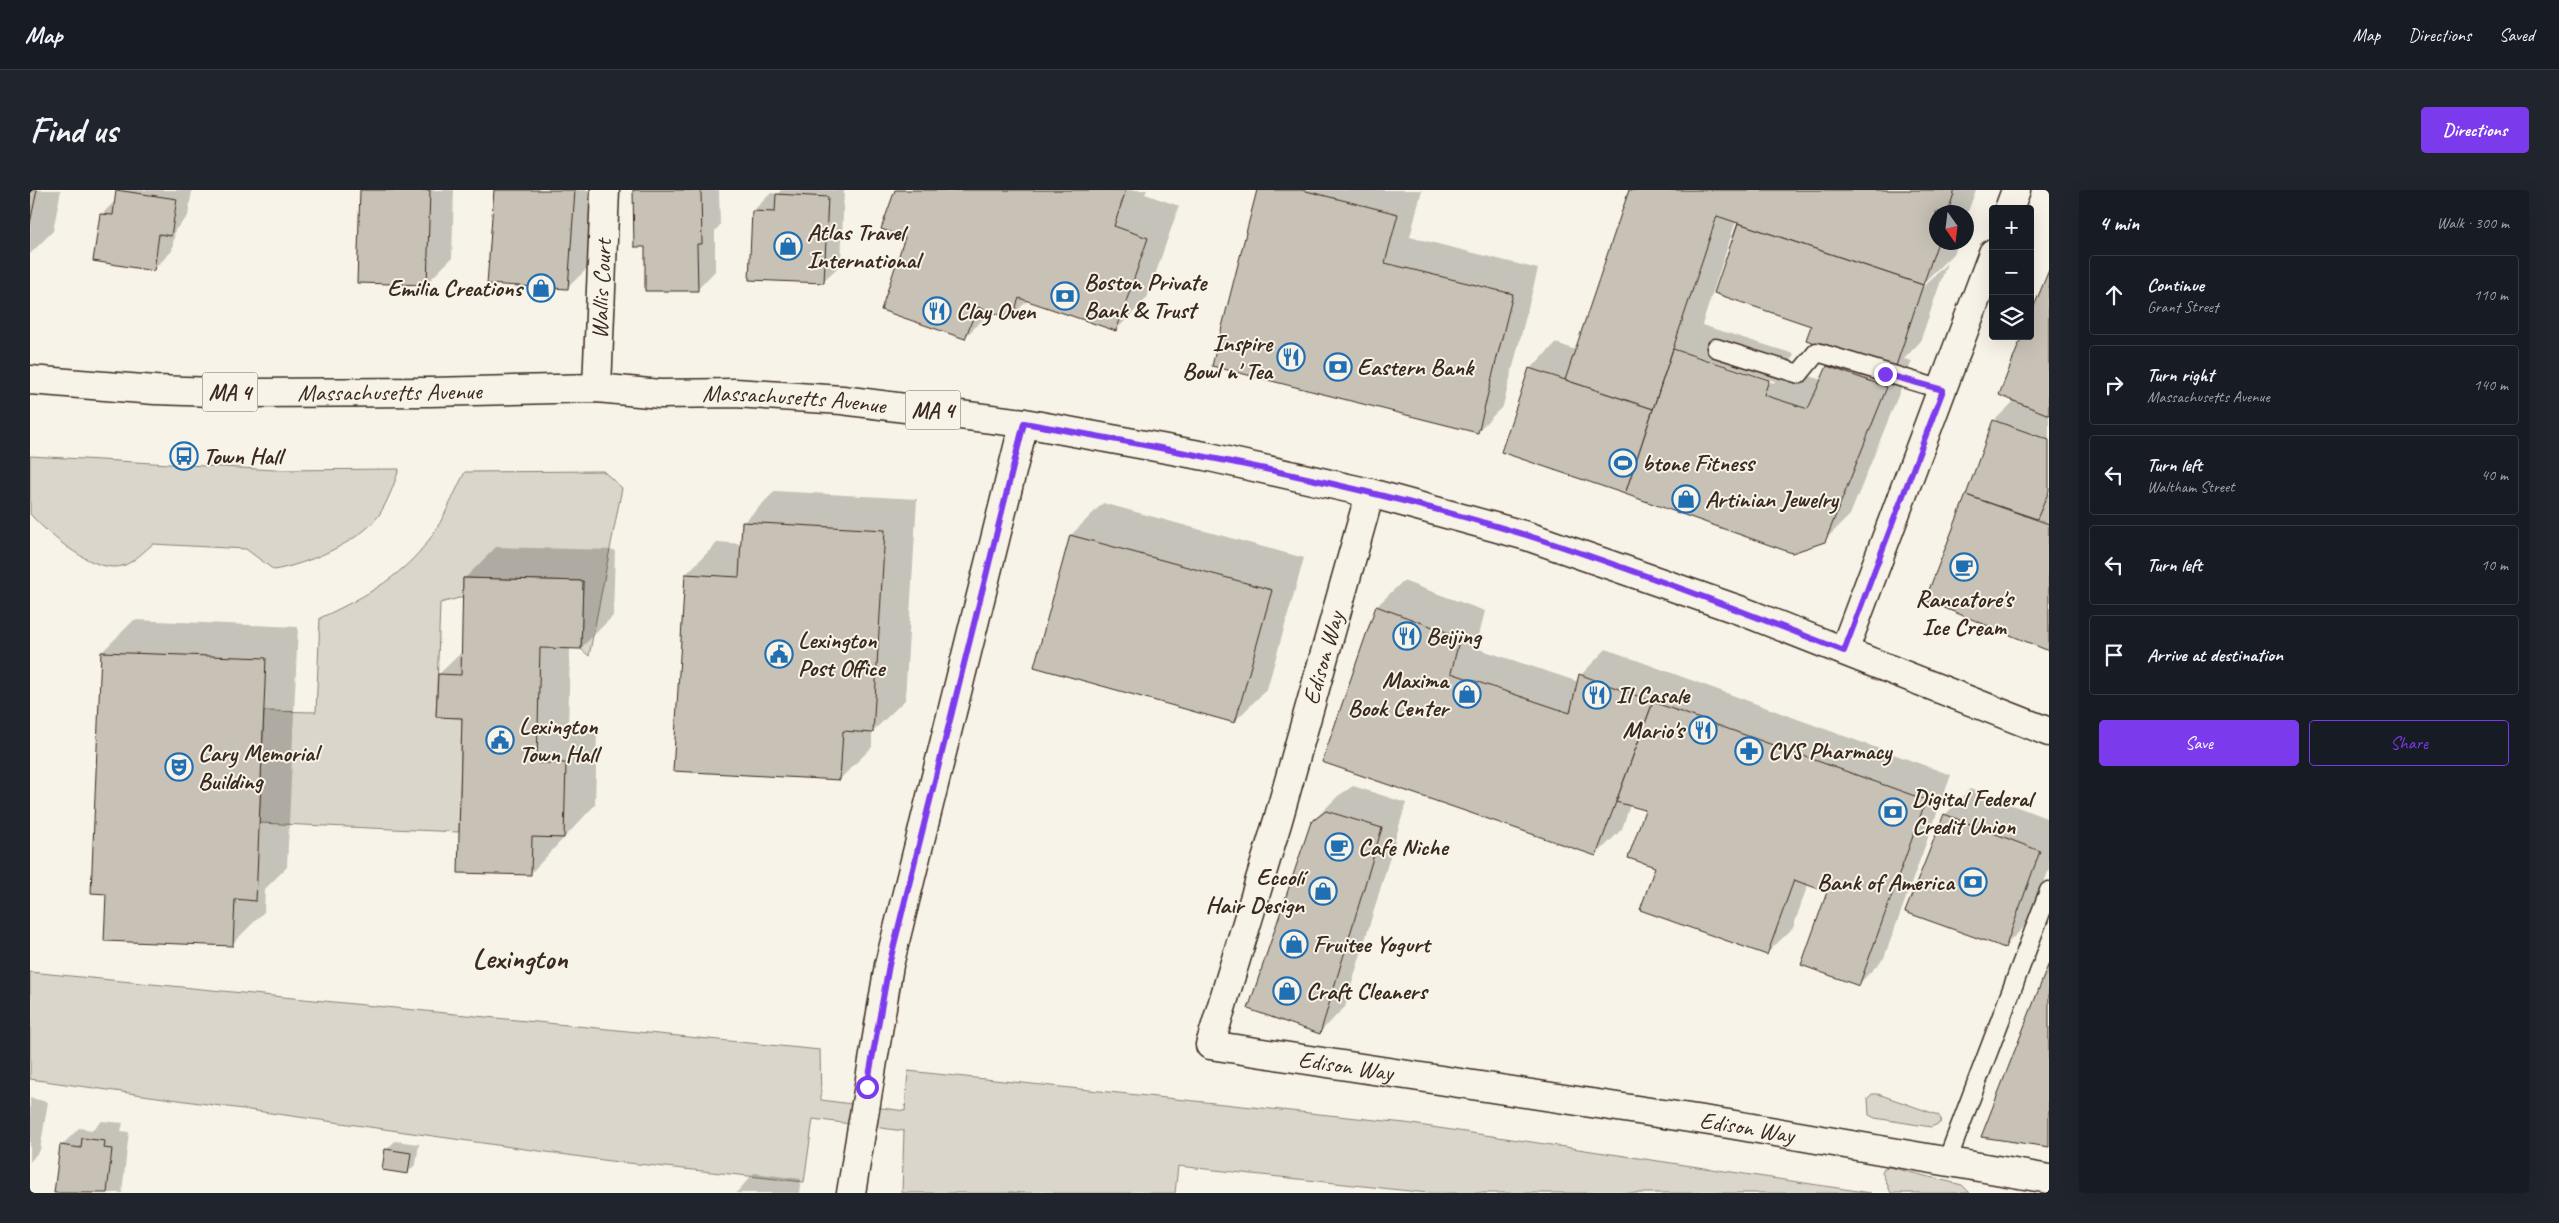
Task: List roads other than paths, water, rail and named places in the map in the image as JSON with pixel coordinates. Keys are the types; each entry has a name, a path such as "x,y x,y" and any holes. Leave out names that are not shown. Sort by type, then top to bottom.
{"main road":[{"name":"Wallis Court","path":"596,388 605,190"},
{"path":"2010,205 2016,190"},
{"path":"1844,651 1989,264"},
{"name":"Massachusetts Avenue","path":"30,380 155,390 245,393 421,392 596,388 660,394 735,393 833,399 1024,423 1205,456 1370,493 1527,536 1678,587 2049,732"},
{"path":"850,1193 889,965 1024,423"},
{"name":"Edison Way","path":"1370,493 1280,812 1210,1045 1824,1140 2049,1178"}],"lane":[{"path":"1716,348 1798,374 1817,352 1943,390"},
{"path":"1947,1161 2049,891"}],"place":[{"name":"Atlas Travel International","path":"788,246"},
{"name":"Emilia Creations","path":"541,288"},
{"name":"Boston Private Bank & Trust","path":"1065,296"},
{"name":"Clay Oven","path":"937,311"},
{"name":"Inspire Bowl n' Tea","path":"1291,357"},
{"name":"Eastern Bank","path":"1338,367"},
{"name":"Town Hall","path":"184,456"},
{"name":"btone Fitness","path":"1623,463"},
{"name":"Artinian Jewelry","path":"1686,499"},
{"name":"Rancatore's Ice Cream","path":"1964,567"},
{"name":"Beijing","path":"1407,636"},
{"name":"Lexington Post Office","path":"779,654"},
{"name":"Maxima Book Center","path":"1467,694"},
{"name":"Il Casale","path":"1597,695"},
{"name":"Mario's","path":"1703,730"},
{"name":"Lexington Town Hall","path":"500,740"},
{"name":"CVS Pharmacy","path":"1749,751"},
{"name":"Cary Memorial Building","path":"179,767"},
{"name":"Digital Federal Credit Union","path":"1893,812"},
{"name":"Cafe Niche","path":"1339,847"},
{"name":"Bank of America","path":"1973,882"},
{"name":"Eccolí Hair Design","path":"1323,891"},
{"name":"Fruitee Yogurt","path":"1294,944"},
{"name":"Craft Cleaners","path":"1287,991"}],"district":[{"name":"Lexington","path":"520,958"}]}
